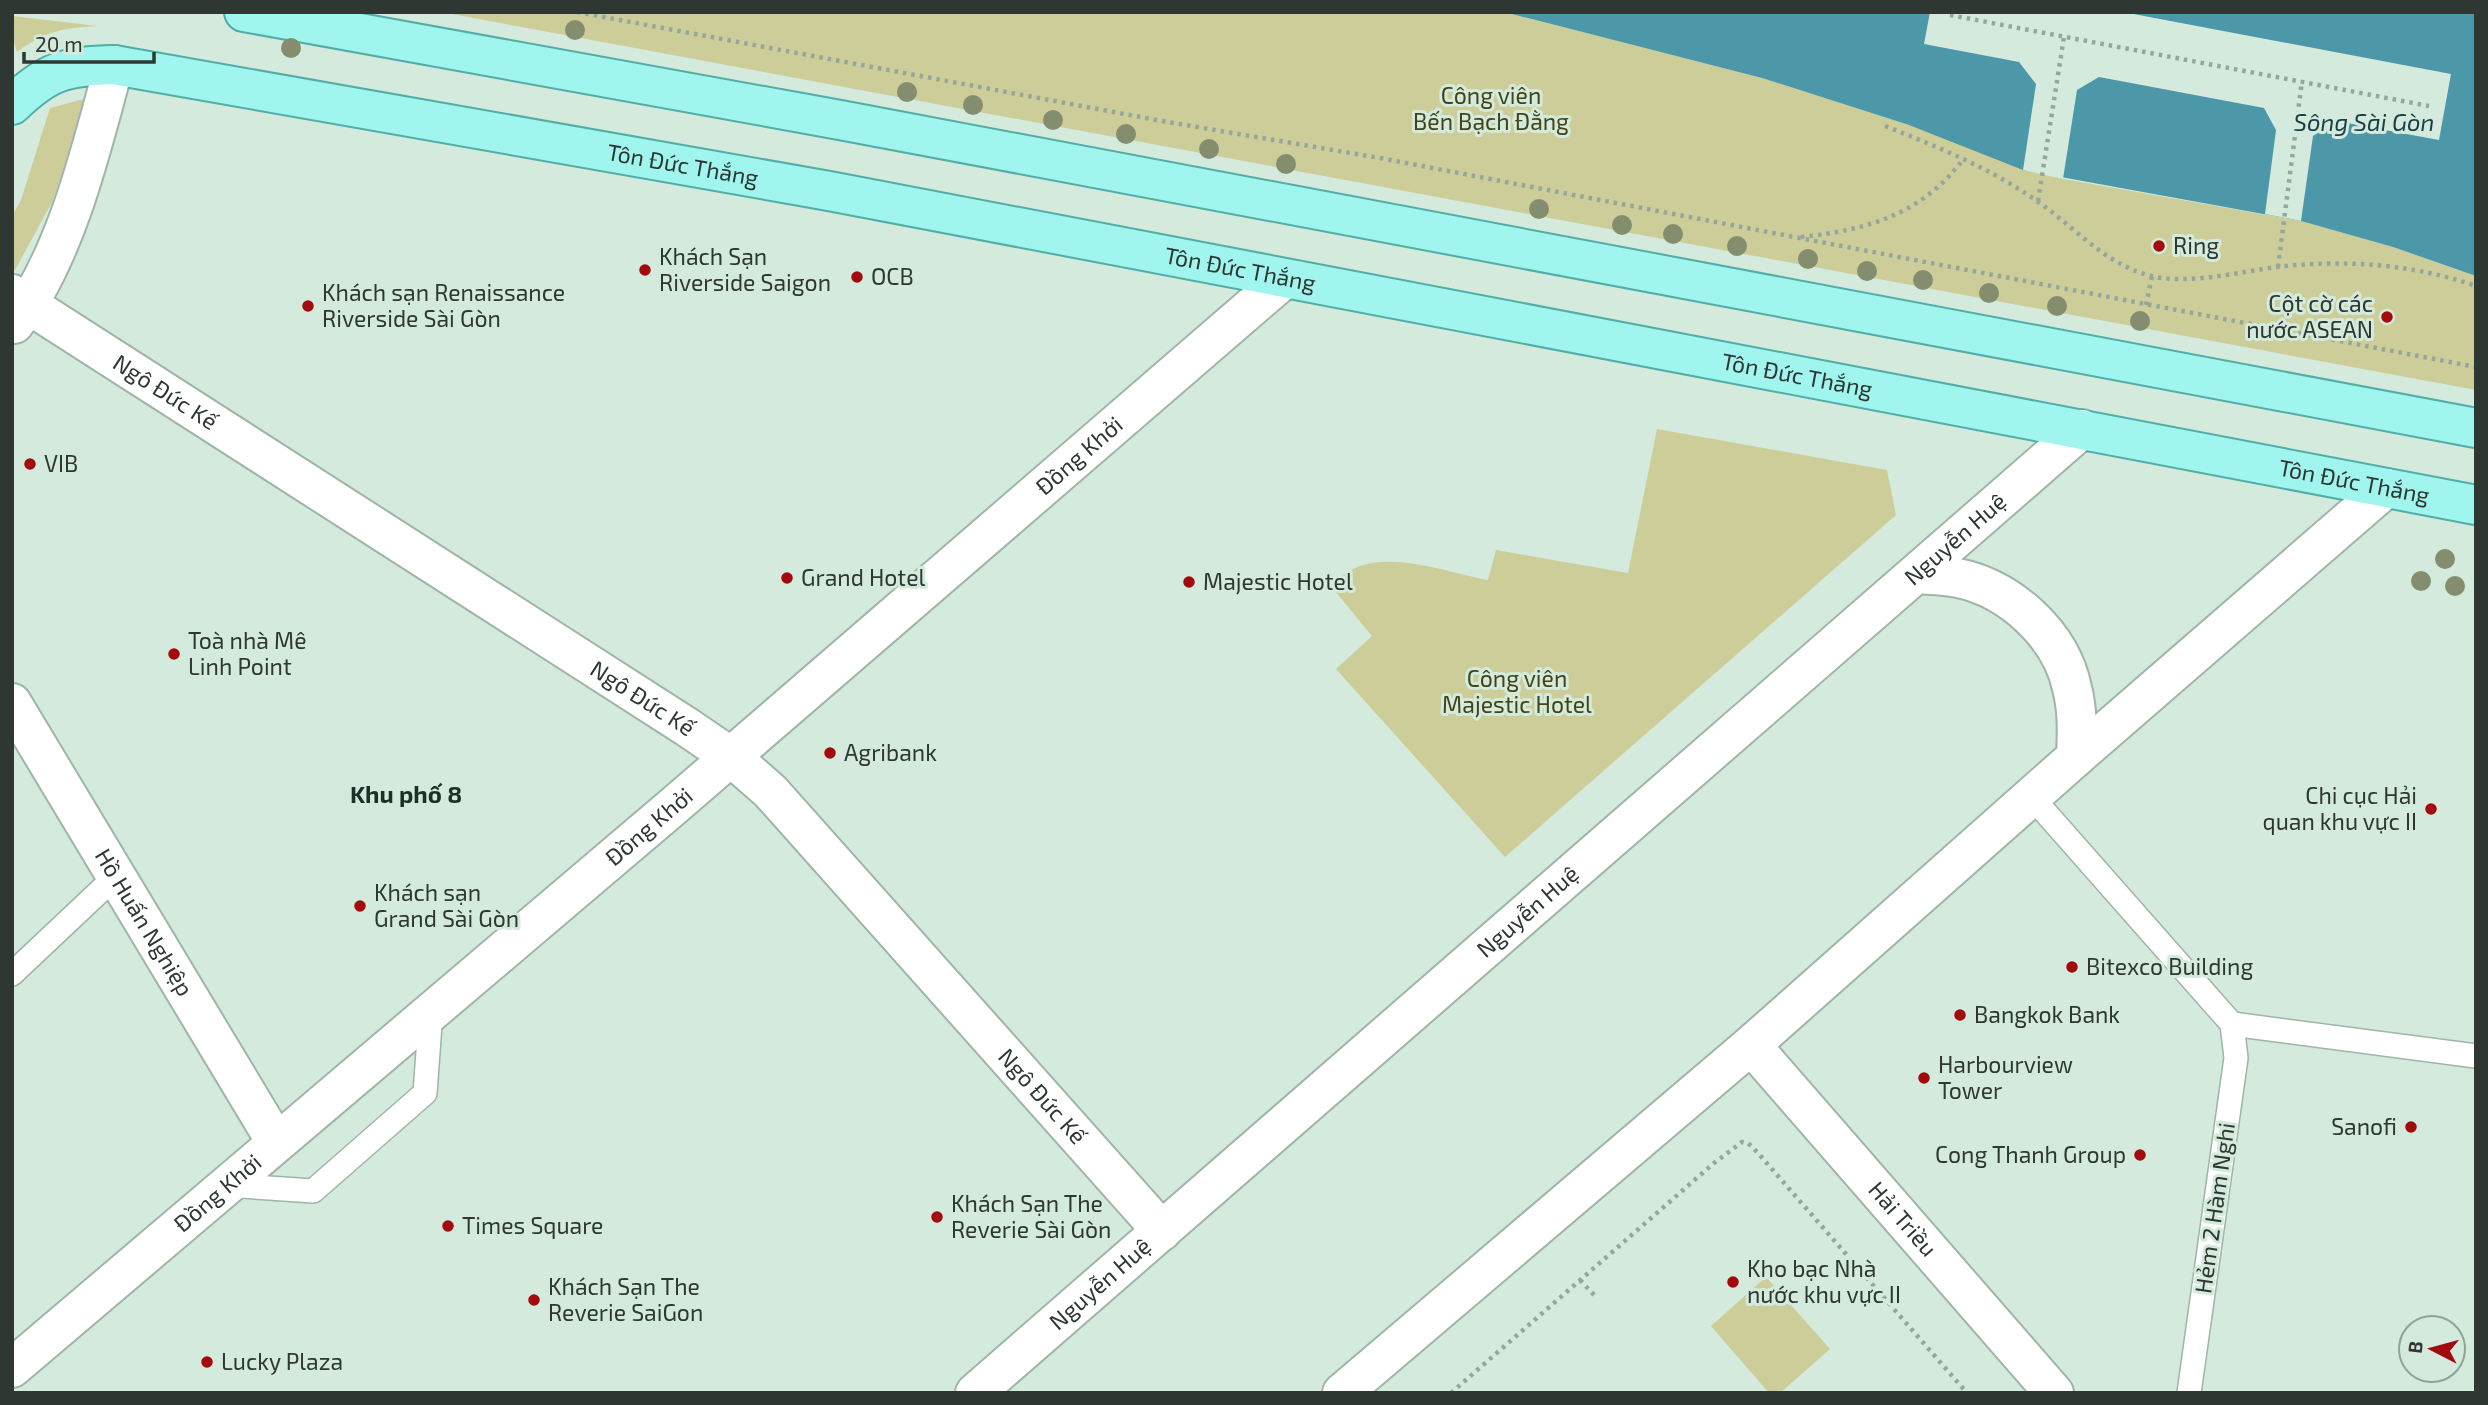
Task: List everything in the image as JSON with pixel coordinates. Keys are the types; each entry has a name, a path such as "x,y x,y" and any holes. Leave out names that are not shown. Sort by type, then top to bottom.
{"main road":[{"path":"244,12 854,123 2476,428"},
{"name":"Tôn Ðức Thắng","path":"12,105 35,83 76,66 114,65 829,191 2476,505"}],"street":[{"path":"18,308 61,237 85,170 114,65"},
{"name":"Ðồng Khởi","path":"12,1368 730,757 1284,279"},
{"name":"Ngô Ðức Kế","path":"18,308 675,719 730,757 770,791 1162,1231"},
{"name":"Nguyễn Huệ","path":"975,1393 2082,429"},
{"path":"1342,1393 1751,1045 2031,796 2386,488"},
{"path":"1916,574 1959,578 1991,589 2018,605 2040,627 2059,653 2072,684 2077,715 2076,757"},
{"name":"Hồ Huấn Nghiệp","path":"12,702 276,1142"},
{"name":"Hải Triều","path":"1751,1045 2054,1393"}],"lane":[{"path":"2031,796 2232,1024 2476,1056"},
{"path":"12,974 116,876"},
{"path":"226,1185 313,1191 425,1093 431,1010"},
{"name":"Hẻm 2 Hàm Nghi","path":"2189,1393 2236,1058 2232,1024"}],"path":[{"path":"577,12 1162,121 1380,158 2476,368"},
{"path":"1950,15 2429,106"},
{"path":"2038,201 2064,37"},
{"path":"2278,267 2302,82"},
{"path":"1885,127 1964,158 2038,201 2084,241 2117,262 2152,276 2198,278 2310,264 2379,265 2415,270 2476,286"},
{"path":"1796,238 1839,233 1875,224 1921,200 1948,180 1964,158"},
{"path":"2147,305 2152,276"},
{"path":"1451,1393 1714,1163 1742,1143 1748,1143 1967,1393"},
{"path":"1580,1280 1597,1298"}],"green space":[{"name":"Công viên Bến Bạch Đằng","path":"441,12 1504,12 1762,78 2064,179 2301,221 2393,247 2476,276 2476,390"},
{"path":"12,16 97,26 55,32 37,39 17,52 12,35"},
{"path":"88,98 52,202 15,270 12,268 12,216 21,200 50,108"},
{"name":"Công viên Majestic Hotel","path":"1657,429 1887,470 1896,515 1505,857 1336,669 1372,636 1330,585 1354,568 1377,562 1409,563 1488,580 1496,550 1628,573"},
{"path":"1766,1277 1830,1349 1780,1393 1769,1393 1711,1326"}],"water":[{"name":"Sông Sài Gòn","path":"1504,12 2476,12 2476,276 2393,247 2301,221 2023,170 1909,125 1762,78"}],"pier":[{"path":"1930,12 2123,12 2451,74 2439,140 2336,121 2313,136 2301,221 2265,214 2276,130 2264,108 2099,77 2077,90 2063,179 2023,170 2036,84 2019,62 1924,44"}],"place":[{"name":"Ring","path":"2159,246"},
{"name":"Khách Sạn Riverside Saigon","path":"645,270"},
{"name":"OCB","path":"857,277"},
{"name":"Khách sạn Renaissance Riverside Sài Gòn","path":"308,306"},
{"name":"Cột cờ các nước ASEAN","path":"2387,317"},
{"name":"VIB","path":"30,464"},
{"name":"Grand Hotel","path":"787,578"},
{"name":"Majestic Hotel","path":"1189,582"},
{"name":"Toà nhà Mê Linh Point","path":"174,654"},
{"name":"Agribank","path":"830,753"},
{"name":"Chi cục Hải quan khu vực II","path":"2431,809"},
{"name":"Khách sạn Grand Sài Gòn","path":"360,906"},
{"name":"Bitexco Building","path":"2072,967"},
{"name":"Bangkok Bank","path":"1960,1015"},
{"name":"Harbourview Tower","path":"1924,1078"},
{"name":"Sanofi","path":"2411,1127"},
{"name":"Cong Thanh Group","path":"2140,1155"},
{"name":"Khách Sạn The Reverie Sài Gòn","path":"937,1217"},
{"name":"Times Square","path":"448,1226"},
{"name":"Kho bạc Nhà nước khu vực II","path":"1733,1282"},
{"name":"Khách Sạn The Reverie SaiGon","path":"534,1300"},
{"name":"Lucky Plaza","path":"207,1362"}],"district":[{"name":"Khu phố 8","path":"406,795"}]}
